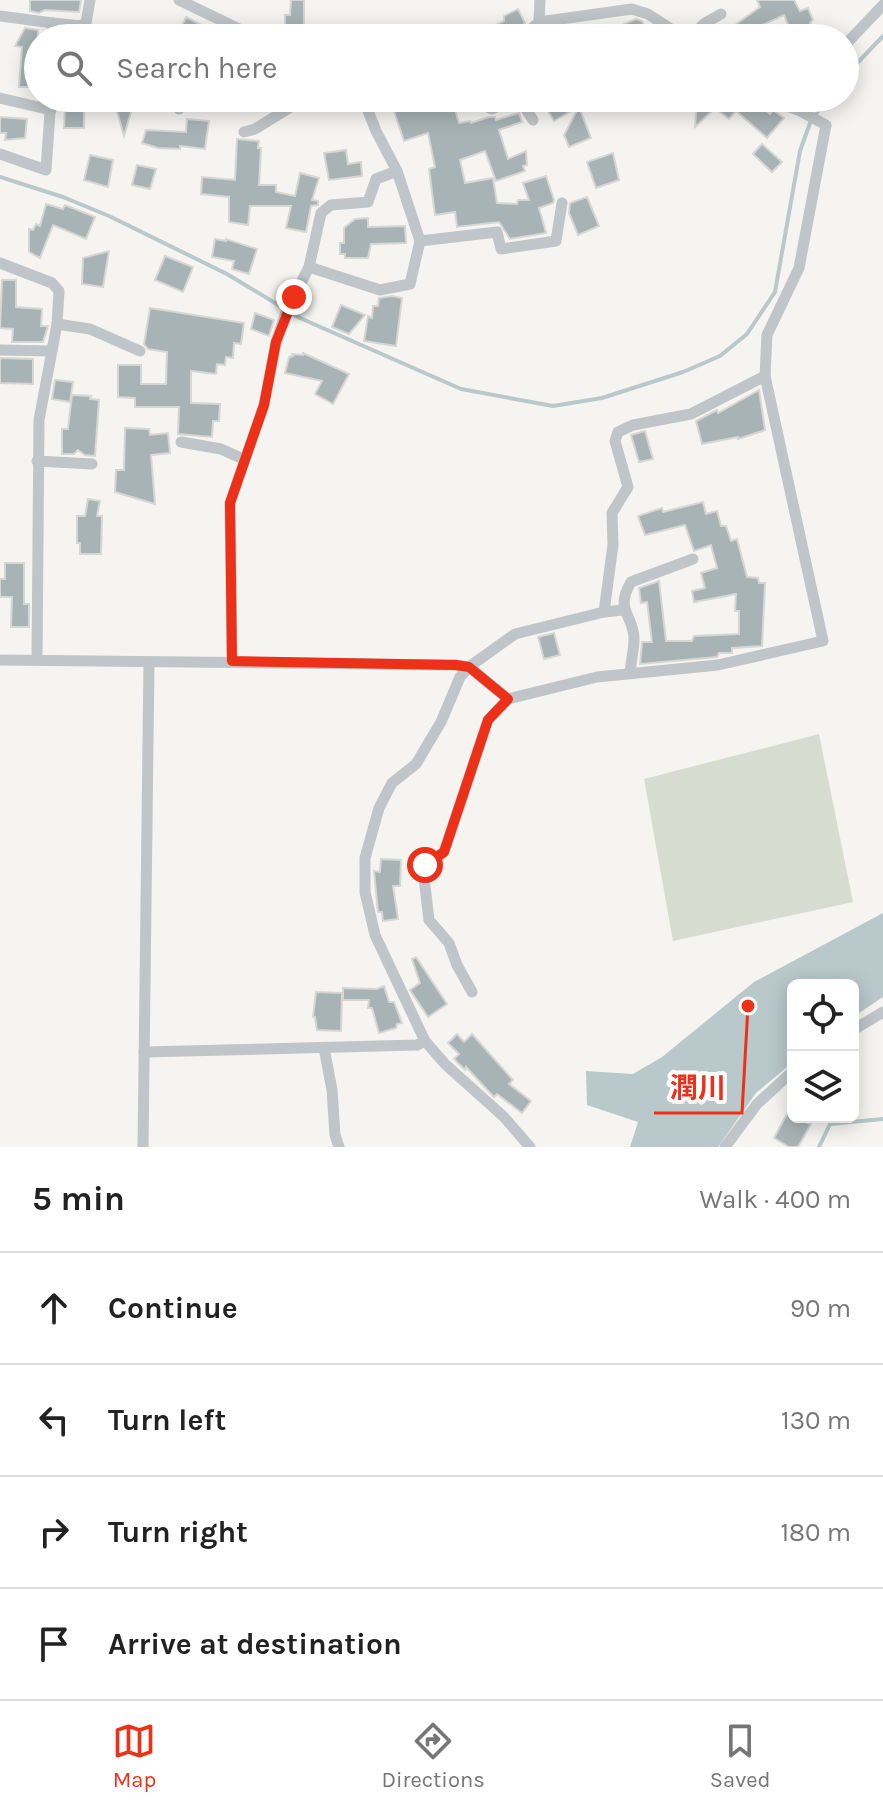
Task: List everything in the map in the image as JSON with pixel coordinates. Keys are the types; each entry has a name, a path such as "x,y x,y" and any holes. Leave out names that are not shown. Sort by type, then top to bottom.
{"street":[{"path":"84,24 90,0"},
{"path":"179,0 220,24"},
{"path":"539,22 540,0"},
{"path":"859,30 883,5"},
{"path":"537,24 632,9 664,24"},
{"path":"704,24 721,14"},
{"path":"0,16 62,24"},
{"path":"0,98 24,101"},
{"path":"0,154 46,170 50,112"},
{"path":"244,132 255,129 282,112"},
{"path":"309,267 380,290 410,284 420,241 397,171 369,112"},
{"path":"528,112 533,120"},
{"path":"472,992 449,943 429,920 423,869 444,852 488,720 508,699 573,682 630,672 718,665 823,641 765,376 767,335 794,282 802,255 826,125 801,112"},
{"path":"232,661 230,503 264,405 276,342 285,315 309,267 321,213 331,205 364,204 371,198 376,179 397,171"},
{"path":"420,241 497,232 501,249 556,241 562,203"},
{"path":"0,263 57,286 59,291 57,324 39,420 37,660"},
{"path":"57,324 90,329 140,351"},
{"path":"0,350 52,351"},
{"path":"604,612 613,545 612,513 628,487 615,441 618,432 633,425 691,414 765,376"},
{"path":"181,442 221,449 243,459"},
{"path":"37,461 92,464"},
{"path":"630,672 634,639 623,610 631,582 693,559"},
{"path":"530,1147 504,1117 445,1064 425,1041 375,935 365,892 365,858 379,808 392,783 416,764 441,722 460,677 469,667 515,634 623,610"},
{"path":"0,660 232,661 469,667 508,699"},
{"path":"143,1147 149,662"},
{"path":"859,1026 883,1012"},
{"path":"144,1052 417,1045 425,1041"},
{"path":"324,1048 339,1147"},
{"path":"725,1147 757,1104 787,1076"}],"shaded area":[{"path":"819,734 853,902 673,941 644,779"},
{"path":"883,913 883,997 859,1013 859,979 787,979 787,1067 756,1093 718,1147 630,1147 638,1122 587,1105 586,1071 633,1074 662,1057 754,982"}],"building":[{"path":"30,0 81,0 79,12 45,10 39,13 30,11"},
{"path":"291,0 304,0 304,24 285,24 285,15 290,15"},
{"path":"757,0 794,0 800,11 808,8 813,20 810,24 788,24 784,15 764,24 737,24 760,7"},
{"path":"518,9 525,23 498,24 504,21 504,16"},
{"path":"186,17 200,24 183,24"},
{"path":"636,19 643,24 624,24"},
{"path":"24,30 24,87 19,87 22,47 15,46"},
{"path":"65,112 84,112 84,128 64,128"},
{"path":"117,112 131,112 124,136"},
{"path":"394,112 456,112 459,123 489,117 496,120 519,113 522,122 499,130 508,159 526,151 525,171 496,181 485,151 460,160 465,183 493,178 497,203 517,204 518,200 529,200 523,183 546,176 554,200 539,208 546,233 510,239 499,222 457,227 455,212 435,215 429,169 435,167 428,133 404,141"},
{"path":"549,112 569,112 554,121"},
{"path":"576,112 581,112 591,138 569,147 564,135"},
{"path":"696,112 711,112 695,127"},
{"path":"720,112 735,112 729,119"},
{"path":"737,112 776,112 784,118 767,138"},
{"path":"0,117 27,119 25,138 5,140 6,133 0,133"},
{"path":"187,119 209,121 205,149 180,146 180,149 158,148 142,143 146,130 186,132"},
{"path":"237,139 259,141 259,185 276,185 276,192 295,196 300,173 319,178 312,200 318,201 318,205 311,206 306,232 286,228 291,206 250,206 248,225 229,222 229,197 201,194 202,177 235,180"},
{"path":"762,144 782,162 772,172 753,154"},
{"path":"346,150 348,164 361,162 362,176 329,180 324,153"},
{"path":"613,153 619,180 596,188 587,162"},
{"path":"90,155 113,160 108,187 84,180"},
{"path":"137,165 156,169 150,189 132,185"},
{"path":"587,197 599,226 578,235 569,213 570,203"},
{"path":"46,204 63,209 65,205 95,217 86,239 53,225 40,258 29,252 29,229 33,230 36,224 40,226"},
{"path":"368,218 368,227 405,226 406,243 371,244 368,258 345,258 345,254 340,254 344,228 355,219"},
{"path":"215,239 226,239 257,249 249,274 232,269 234,261 212,257"},
{"path":"109,251 103,287 82,284 83,258"},
{"path":"165,256 193,267 183,292 155,280"},
{"path":"2,280 16,280 16,307 42,309 41,326 48,326 43,342 12,342 13,329 0,328"},
{"path":"379,298 402,298 396,346 364,341 373,306 378,306"},
{"path":"341,305 365,315 349,334 332,327"},
{"path":"150,308 244,323 241,344 234,343 233,358 226,357 225,365 217,364 216,374 191,371 191,403 220,404 219,421 213,421 212,437 178,434 179,407 135,407 135,398 118,397 118,365 141,365 141,384 166,384 167,352 148,349 144,344"},
{"path":"255,313 274,320 269,336 251,329"},
{"path":"303,353 349,374 333,404 315,394 322,381 285,373 289,357"},
{"path":"0,358 33,359 33,384 0,383"},
{"path":"55,380 73,382 70,402 52,399"},
{"path":"759,390 765,430 738,439 702,444 696,421 717,410 718,413"},
{"path":"72,395 91,396 90,399 99,400 95,456 78,450 74,454 62,454 62,429 68,429"},
{"path":"125,428 149,429 150,435 168,433 170,453 151,455 155,504 115,492 116,470 124,470"},
{"path":"645,431 653,459 639,462 631,435"},
{"path":"88,499 100,501 97,516 102,516 101,554 80,554 80,543 77,543 77,516 85,516"},
{"path":"703,502 706,514 717,511 721,526 726,526 731,541 737,539 747,577 758,578 759,583 765,583 762,646 732,648 732,653 719,653 717,657 640,664 642,642 652,642 647,602 641,603 639,588 659,581 666,641 692,641 694,636 739,634 736,594 694,602 692,591 705,588 701,573 717,568 711,545 694,551 685,525 645,535 638,516 662,508 663,512"},
{"path":"5,563 24,563 24,604 29,604 29,627 11,627 12,597 0,597 0,579 5,579"},
{"path":"554,633 560,655 544,659 538,637"},
{"path":"381,859 401,860 400,886 393,886 398,919 383,921 382,912 378,912 374,871 380,872"},
{"path":"416,957 447,1004 428,1017 410,990 420,983 412,959"},
{"path":"384,986 389,1002 394,1002 402,1023 379,1033 372,1008 368,1008 369,1000 343,1000 343,988 377,989"},
{"path":"316,992 342,993 341,1031 317,1030 313,1017"},
{"path":"457,1034 464,1042 472,1034 513,1080 509,1084 531,1101 522,1113 497,1094 494,1097 466,1067 465,1070 454,1059 459,1054 448,1043"},
{"path":"787,1114 787,1123 811,1124 798,1147 789,1147 774,1138"}],"waterway":[{"path":"859,61 883,36"},
{"path":"0,177 109,216 227,274 300,318 461,389 553,406 602,398 683,372 720,356 747,334 775,292 800,151 817,112"},
{"path":"819,1147 830,1124 883,1119"}],"place":[{"name":"潤川","path":"748,1006"}],"route":[{"path":"294,297 276,342 264,405 230,503 232,661 456,665 469,667 508,699 488,720 444,852 425,865"}]}
